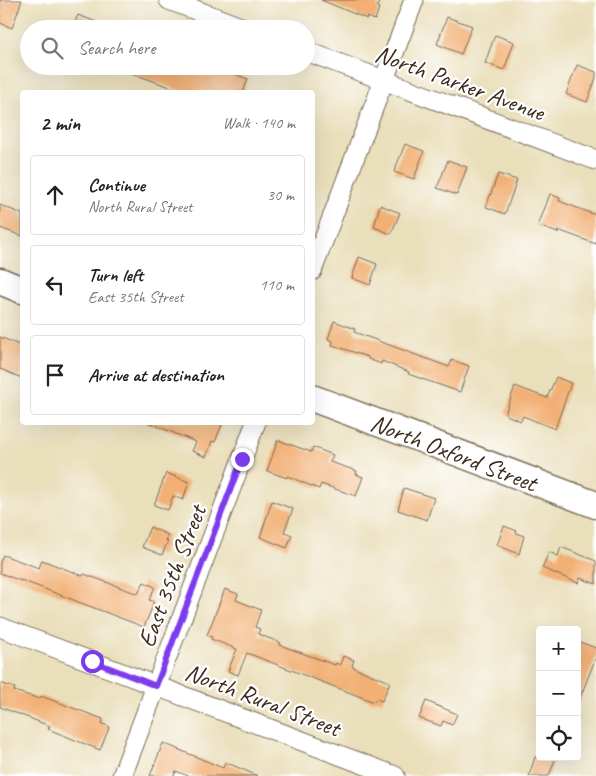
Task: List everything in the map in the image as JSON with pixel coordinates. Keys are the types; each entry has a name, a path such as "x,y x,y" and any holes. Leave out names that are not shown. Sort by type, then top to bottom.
{"street":[{"path":"169,0 222,20"},
{"path":"315,263 414,0"},
{"name":"North Parker Avenue","path":"315,54 596,160"},
{"path":"0,281 20,289"},
{"name":"North Oxford Street","path":"315,399 596,506"},
{"name":"East 35th Street","path":"122,776 255,425"},
{"name":"North Rural Street","path":"0,627 395,776"}],"building":[{"path":"0,0 22,0 12,28 0,23"},
{"path":"321,0 380,0 375,20 367,17 367,19"},
{"path":"78,15 91,20 76,20"},
{"path":"447,17 472,26 461,54 437,44"},
{"path":"495,35 514,42 504,70 485,63"},
{"path":"577,65 596,72 596,78 587,102 566,94"},
{"path":"137,75 237,75 248,79 244,90 178,90"},
{"path":"405,144 424,151 414,179 394,172"},
{"path":"448,160 467,167 457,195 437,188"},
{"path":"498,174 517,180 505,214 486,207"},
{"path":"550,194 560,198 559,201 596,215 596,244 558,230 558,233 538,226"},
{"path":"0,205 20,213 20,235 0,228"},
{"path":"380,205 400,213 391,234 374,227"},
{"path":"359,257 377,264 370,285 352,278"},
{"path":"334,321 355,329 354,332 449,367 452,360 469,366 460,392 408,374 409,372 382,361 381,364 368,359 368,357 332,345 333,341 328,339"},
{"path":"0,337 20,345 20,377 0,369"},
{"path":"556,377 571,383 555,429 523,416 521,421 506,415 515,386 547,398"},
{"path":"154,425 222,425 215,442 212,441 206,457 192,451 196,442"},
{"path":"278,440 311,452 313,447 333,455 330,462 357,471 356,474 363,477 356,496 321,484 319,489 287,476 287,478 267,471"},
{"path":"166,473 189,482 183,500 173,496 168,510 154,505"},
{"path":"404,488 434,498 427,520 398,510"},
{"path":"272,501 293,509 284,532 292,535 287,548 260,537"},
{"path":"504,526 524,536 519,554 497,545"},
{"path":"150,527 168,535 166,541 168,541 162,555 142,547"},
{"path":"561,547 596,561 596,584 580,578 578,583 542,568 549,552 558,556"},
{"path":"3,555 39,568 42,560 138,594 144,582 155,587 149,600 153,601 153,605 144,627 0,573 0,562"},
{"path":"225,589 238,594 236,600 261,610 255,627 260,629 258,634 281,643 280,645 335,665 336,663 340,665 343,656 354,660 352,666 390,682 382,701 376,699 374,702 247,653 238,675 228,671 237,649 211,639 212,637 207,635"},
{"path":"581,642 596,648 596,657 581,695"},
{"path":"0,683 15,688 14,691 40,699 41,696 103,719 102,724 109,726 109,728 100,750 48,729 50,726 0,707"},
{"path":"426,701 457,714 452,725 443,721 441,726 419,718"},
{"path":"163,743 223,768 225,762 258,776 188,776 176,771 174,776 150,776"},
{"path":"535,757 536,761 555,761 549,776 529,776"}],"route":[{"path":"92,661 156,686 242,459"}]}
